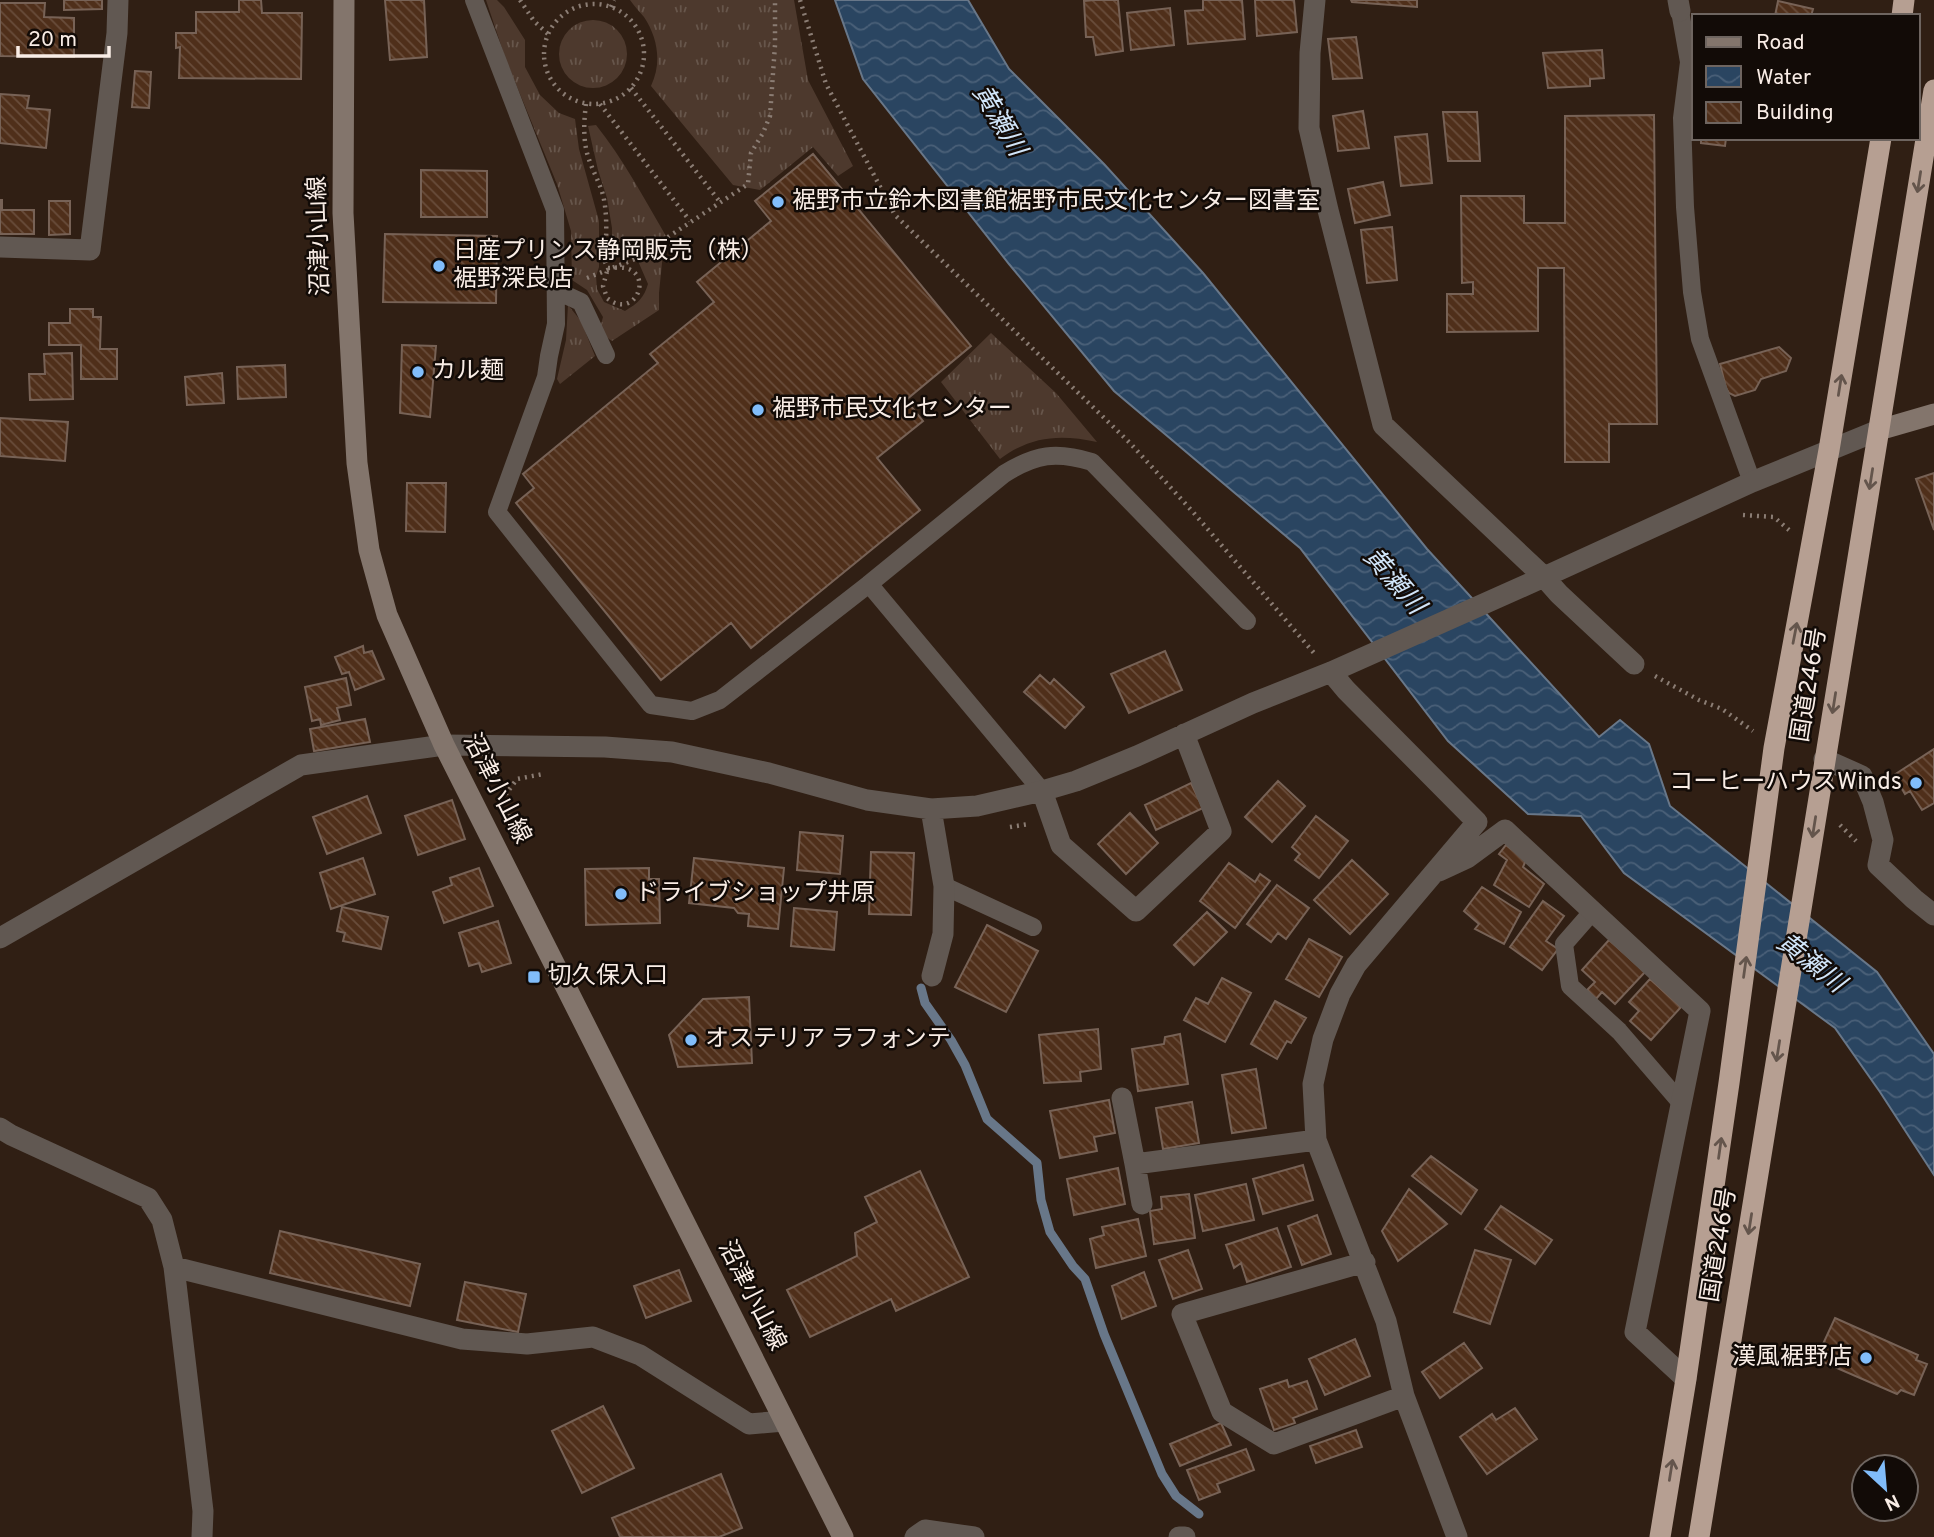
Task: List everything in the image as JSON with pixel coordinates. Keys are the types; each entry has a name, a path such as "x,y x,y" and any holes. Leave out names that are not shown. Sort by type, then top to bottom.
{"highway":[{"name":"国道246号","path":"1699,1537 1934,90"},
{"name":"国道246号","path":"1660,1537 1729,1083 1774,748 1829,450 1881,140"}],"main road":[{"name":"沼津小山線","path":"344,0 343,213 357,463 369,550 387,615 444,745 842,1537"},
{"path":"1879,430 1934,414"}],"street":[{"path":"0,247 90,250 117,33 118,0"},
{"path":"1315,0 1310,53 1310,128 1383,425 1634,664"},
{"path":"0,938 301,765 444,745 605,747 672,752 769,773 867,800 931,809 977,806 1042,791 1076,780 1331,672 1752,482 1879,430"},
{"path":"1331,672 1477,822 1356,965 1340,994 1323,1039 1313,1084 1316,1140 1386,1321 1404,1396 1457,1537"},
{"path":"1042,791 1061,845 1136,911 1221,831 1184,734"},
{"path":"1824,759 1862,776 1873,802 1882,840 1878,865 1934,915"},
{"path":"931,809 944,886 943,934 932,976"},
{"path":"1433,874 1467,858 1506,830 1700,1011 1635,1332 1686,1379"},
{"path":"1122,1098 1142,1204"},
{"path":"0,1128 148,1198 162,1220 174,1267 203,1511 202,1537"},
{"path":"1135,1164 1316,1140"},
{"path":"1365,1262 1182,1314 1222,1412 1274,1444 1404,1396"},
{"path":"174,1267 462,1339 527,1344 593,1338 640,1355 750,1424 784,1422"},
{"path":"915,1537 925,1531 974,1537"},
{"path":"1179,1537 1185,1537"}],"lane":[{"path":"474,0 555,210 556,324 546,377 497,512 651,705 692,711 719,700 1004,474 1020,463 1060,454 1092,462 1247,621"},
{"path":"1679,6 1689,62 1682,118 1685,207 1694,303 1700,339 1752,482"},
{"path":"557,291 581,302 606,355"},
{"path":"869,583 1042,791"},
{"path":"944,886 1033,927"},
{"path":"1592,912 1564,944 1570,986 1619,1031 1681,1104"}],"path":[{"path":"520,0 534,21 548,34"},
{"path":"611,8 614,0"},
{"path":"557,291 635,259 748,184 751,153 770,116 775,0"},
{"path":"800,0 826,84 895,215 1130,443 1331,672"},
{"path":"586,5 603,5 618,10 631,21 640,35 644,51 643,67 636,83 624,94 600,104 577,102 562,94 551,82 545,66 544,50 548,34 557,20 570,10 586,5"},
{"path":"631,88 720,202"},
{"path":"586,104 584,126 587,153 602,193 606,213 605,261 608,268 603,286 607,298 617,304 634,300 640,289 638,277 629,269 608,268"},
{"path":"600,104 690,221"},
{"path":"1740,515 1774,517 1789,530 1788,541"},
{"path":"1303,657 1314,652"},
{"path":"1634,664 1682,692 1722,709 1754,731"}],"green space":[{"path":"486,0 497,0 504,7 525,40 525,67 540,95 559,113 575,119 579,149 599,221 599,267 596,276 597,289 604,302 625,311 637,303 648,284 638,261 657,251 663,253 659,310 612,341 599,332 603,317 587,290 572,280 571,231 557,184 506,60"},
{"path":"630,0 794,0 808,80 853,166 838,176 813,147 760,190 733,185 651,86 657,68 653,33"},
{"path":"586,20 600,20 612,25 622,35 627,54 622,73 612,83 600,88 586,88 574,83 564,73 559,61 559,47 564,35 574,25"},
{"path":"596,125 624,165 666,236 618,257 612,254 612,228 607,198 588,126"},
{"path":"568,305 581,321 595,356 560,384 557,379 566,340"},
{"path":"991,333 1056,393 1097,442 1071,438 1046,439 1023,446 1000,459 941,382"}],"water":[{"name":"黄瀬川","path":"835,0 968,0 1009,69 1104,164 1203,273 1427,549 1599,737 1620,720 1649,744 1670,806 1877,972 1934,1054 1934,1175 1835,1028 1624,873 1581,816 1528,814 1448,741 1300,548 1114,391 1009,264 863,79"}],"building":[{"path":"64,0 102,0 102,9 64,10"},
{"path":"239,0 261,0 262,13 302,13 301,79 179,78 180,47 176,48 176,33 196,33 196,12 239,12"},
{"path":"385,0 424,0 427,57 390,60"},
{"path":"1118,0 1123,51 1096,55 1093,37 1086,37 1084,1"},
{"path":"1203,0 1242,0 1245,39 1188,44 1185,11 1203,10"},
{"path":"1255,0 1294,0 1297,32 1257,36"},
{"path":"1351,0 1417,0 1417,7 1352,2"},
{"path":"1778,1 1813,9 1812,14 1775,14"},
{"path":"0,3 45,3 44,17 74,18 74,57 0,56"},
{"path":"1170,8 1174,45 1131,50 1127,13"},
{"path":"1356,37 1362,78 1333,79 1328,39"},
{"path":"1602,50 1604,78 1590,79 1590,86 1548,88 1543,53"},
{"path":"135,71 151,72 149,108 132,107"},
{"path":"0,94 29,96 27,108 50,110 46,148 0,143"},
{"path":"1363,111 1369,148 1338,151 1333,116"},
{"path":"1443,112 1477,112 1480,161 1448,161"},
{"path":"1654,115 1657,424 1609,424 1609,462 1565,462 1564,268 1538,268 1538,331 1447,332 1447,294 1473,294 1473,282 1462,283 1461,196 1524,196 1524,223 1565,223 1565,116"},
{"path":"1427,134 1432,183 1401,186 1395,137"},
{"path":"1701,140 1726,140 1725,146 1701,143"},
{"name":"裾野市民文化センター","path":"813,154 971,346 906,400 923,421 877,458 920,510 751,648 731,623 661,680 516,503 534,488 523,474 658,363 650,354 714,302 697,282 771,221 755,201"},
{"path":"421,170 487,171 487,217 421,217"},
{"path":"1383,182 1390,215 1355,223 1348,189"},
{"path":"0,200 2,210 34,210 34,234 0,234"},
{"path":"49,201 70,201 70,234 49,235"},
{"path":"1392,227 1397,280 1367,283 1361,230"},
{"path":"385,234 497,236 496,303 383,302"},
{"path":"70,309 93,309 93,317 101,317 100,349 117,349 117,379 81,379 81,345 49,345 49,323 70,323"},
{"path":"402,345 436,346 430,417 400,413"},
{"path":"1779,347 1791,358 1786,371 1761,379 1755,390 1735,396 1729,393 1720,364"},
{"path":"72,353 73,399 30,400 29,374 45,374 44,354"},
{"path":"285,365 286,397 238,399 237,367"},
{"path":"222,373 224,403 187,405 185,377"},
{"path":"0,418 68,422 65,461 0,456"},
{"path":"1934,473 1934,530 1916,479"},
{"path":"407,483 446,483 445,532 406,531"},
{"path":"363,646 364,653 372,651 384,679 355,690 349,672 342,674 335,657"},
{"path":"1165,651 1182,690 1129,713 1111,674"},
{"path":"1040,675 1050,684 1054,679 1084,707 1065,728 1024,692"},
{"path":"346,678 351,705 337,708 340,720 321,725 320,719 312,721 305,687"},
{"path":"365,719 370,742 314,751 310,729"},
{"name":"コーヒーハウスWinds","path":"1934,749 1934,803 1922,810 1910,791 1905,794 1894,775"},
{"path":"1278,781 1305,806 1272,842 1245,817"},
{"path":"1191,783 1203,808 1156,830 1145,805"},
{"path":"367,796 381,833 327,854 313,817"},
{"path":"452,800 465,839 418,855 405,816"},
{"path":"1130,813 1158,843 1126,874 1098,844"},
{"path":"1316,816 1348,841 1319,878 1295,860 1300,854 1292,847"},
{"path":"800,832 843,836 840,874 797,870"},
{"path":"1506,845 1526,860 1523,867 1544,884 1529,907 1494,885 1507,860 1499,854"},
{"path":"871,852 914,853 911,915 869,914"},
{"path":"363,858 375,894 331,909 320,873"},
{"path":"694,858 784,868 778,929 748,926 749,914 738,913 734,908 689,903"},
{"path":"1352,860 1388,894 1350,934 1314,900"},
{"path":"1229,863 1255,882 1260,874 1270,881 1235,928 1200,901"},
{"path":"479,868 493,906 444,923 433,892 452,885 450,878"},
{"path":"649,868 649,879 659,879 660,923 586,925 585,869"},
{"path":"1277,885 1309,908 1286,939 1278,933 1271,942 1247,924"},
{"path":"1482,887 1521,912 1504,944 1475,929 1479,924 1464,911"},
{"path":"1543,901 1564,916 1546,941 1558,949 1542,970 1510,947"},
{"path":"342,907 388,917 381,949 343,941 345,933 337,931"},
{"path":"794,908 837,912 834,950 791,946"},
{"path":"1207,912 1227,932 1194,965 1174,945"},
{"path":"498,921 511,963 482,972 479,963 469,966 459,933"},
{"path":"987,925 1038,951 1006,1012 955,987"},
{"path":"1309,939 1342,957 1319,997 1286,979"},
{"path":"1609,940 1645,972 1615,1004 1602,992 1596,999 1587,990 1595,982 1582,970"},
{"path":"1222,978 1251,993 1225,1042 1184,1020 1196,998 1208,1004"},
{"path":"1650,979 1681,1007 1651,1040 1630,1021 1639,1011 1629,1002"},
{"path":"749,997 752,1063 678,1067 669,1035 703,999"},
{"path":"1275,1001 1306,1018 1291,1043 1287,1041 1277,1059 1251,1044"},
{"path":"1098,1029 1101,1069 1080,1072 1081,1081 1044,1083 1039,1035"},
{"path":"1180,1034 1188,1084 1138,1091 1132,1049 1164,1044 1165,1037"},
{"path":"1256,1069 1266,1128 1232,1133 1222,1075"},
{"path":"1109,1100 1115,1133 1094,1137 1097,1151 1060,1158 1050,1111"},
{"path":"1192,1102 1199,1143 1163,1149 1156,1108"},
{"path":"1431,1156 1477,1190 1461,1214 1412,1176"},
{"path":"1303,1165 1313,1200 1263,1214 1253,1179"},
{"path":"1118,1168 1125,1204 1074,1215 1067,1179"},
{"path":"920,1171 969,1277 896,1311 891,1299 810,1337 787,1290 857,1256 855,1233 877,1222 865,1197"},
{"path":"1246,1184 1254,1220 1203,1231 1195,1195"},
{"path":"1409,1189 1447,1224 1398,1261 1382,1231"},
{"path":"1189,1194 1195,1238 1154,1244 1150,1211 1162,1209 1161,1197"},
{"path":"1501,1206 1552,1240 1535,1264 1485,1229"},
{"path":"1317,1215 1331,1254 1302,1265 1288,1226"},
{"path":"1138,1219 1146,1256 1096,1268 1090,1239 1104,1235 1102,1227"},
{"path":"1277,1228 1291,1267 1247,1282 1241,1263 1234,1268 1226,1245"},
{"path":"280,1231 420,1264 410,1306 270,1273"},
{"path":"1188,1250 1202,1289 1173,1299 1159,1260"},
{"path":"1475,1250 1511,1260 1490,1324 1454,1312"},
{"path":"679,1270 691,1301 646,1318 634,1286"},
{"path":"1144,1272 1156,1306 1122,1319 1112,1286"},
{"path":"465,1282 526,1294 518,1332 457,1320"},
{"path":"1835,1318 1918,1355 1916,1360 1927,1364 1914,1395 1901,1390 1897,1394 1816,1359"},
{"path":"1355,1339 1370,1376 1325,1395 1309,1359"},
{"path":"1464,1343 1482,1368 1440,1398 1422,1372"},
{"path":"1287,1380 1289,1387 1307,1381 1317,1409 1293,1418 1295,1423 1274,1430 1260,1389"},
{"path":"603,1406 634,1468 582,1493 552,1431"},
{"path":"1515,1408 1537,1439 1487,1474 1460,1437 1492,1414 1496,1420"},
{"path":"1221,1423 1231,1445 1180,1466 1170,1444"},
{"path":"1356,1430 1362,1447 1316,1463 1310,1446"},
{"path":"1246,1449 1254,1470 1217,1484 1220,1492 1199,1500 1187,1470"},
{"path":"721,1474 742,1528 719,1537 620,1537 612,1518"}],"waterway":[{"path":"921,988 925,1003 965,1065 987,1119 1037,1163 1041,1200 1050,1232 1085,1279 1104,1334 1162,1474 1176,1496 1199,1514"}],"place":[{"name":"裾野市立鈴木図書館裾野市民文化センター図書室","path":"778,202"},
{"name":"日産プリンス静岡販売（株） 裾野深良店","path":"439,266"},
{"name":"カル麺","path":"418,372"},
{"name":"裾野市民文化センター","path":"758,410"},
{"name":"コーヒーハウスWinds","path":"1916,783"},
{"name":"ドライブショップ井原","path":"621,894"},
{"name":"切久保入口","path":"534,977"},
{"name":"オステリア ラフォンテ","path":"691,1040"},
{"name":"漢風裾野店","path":"1866,1358"}]}
